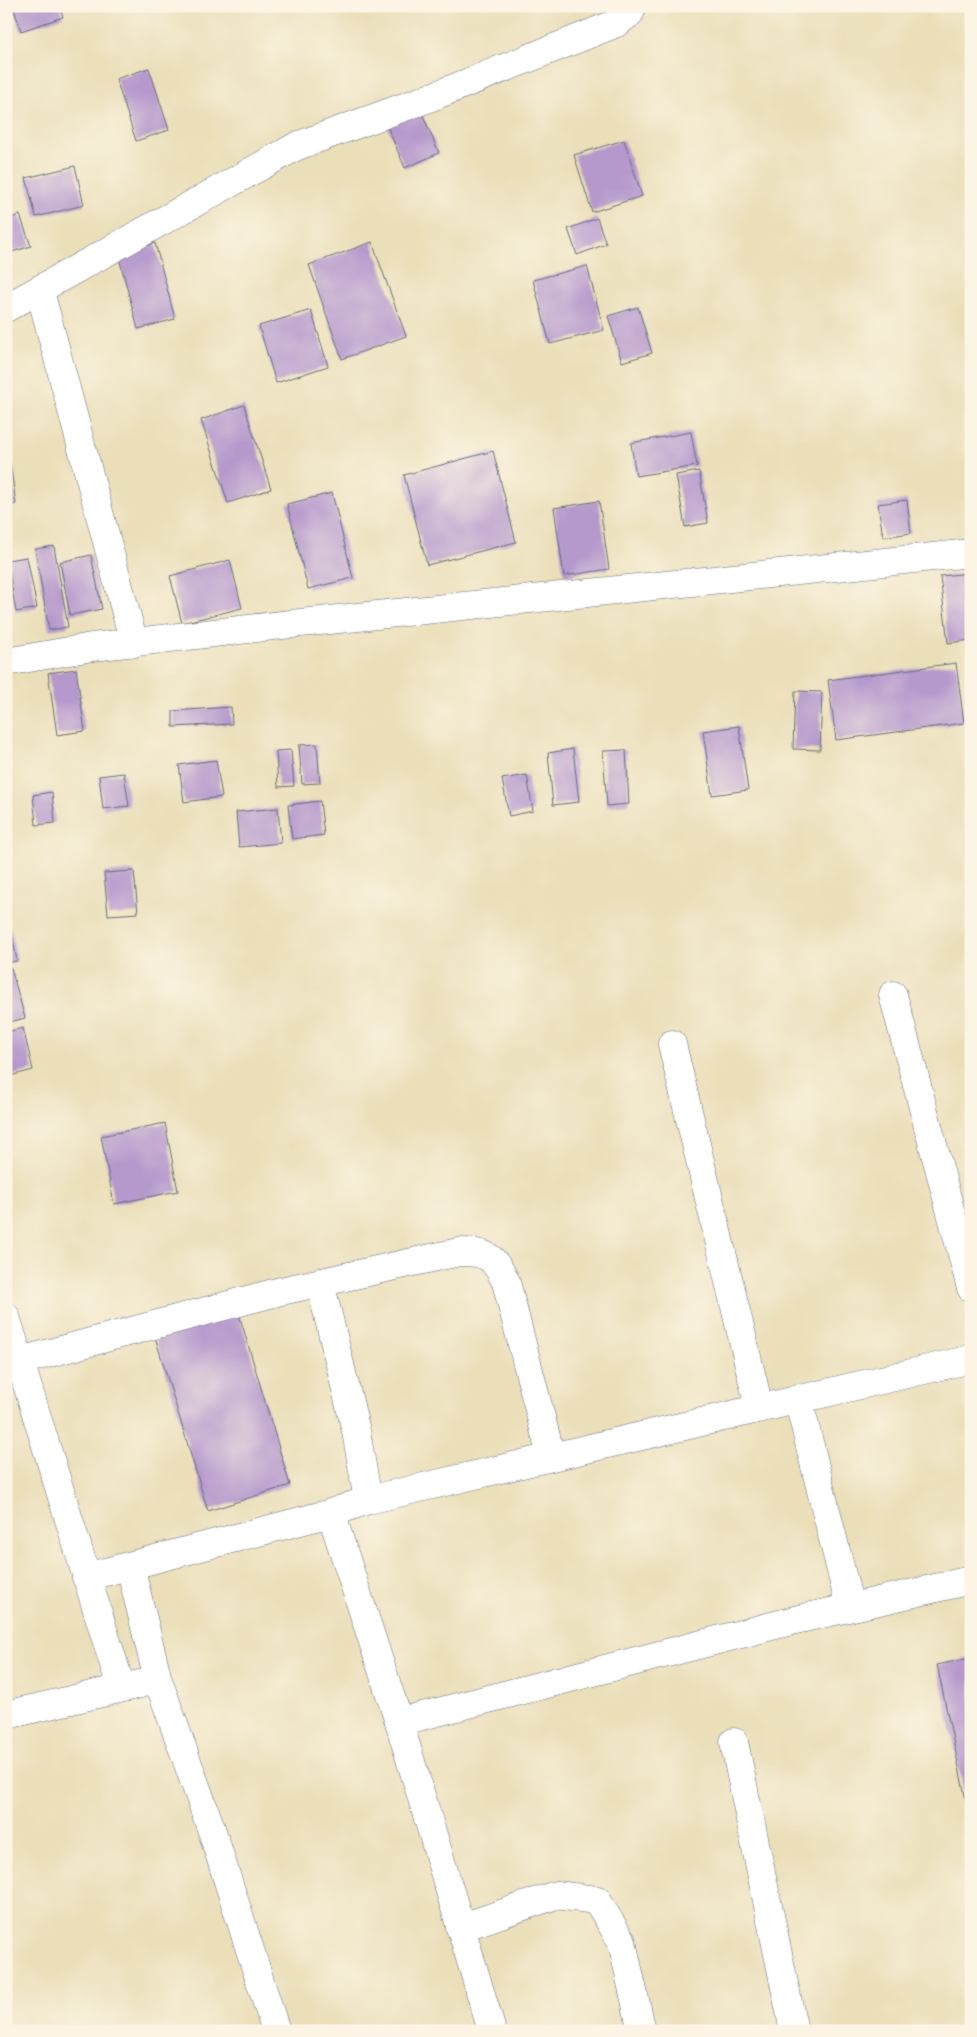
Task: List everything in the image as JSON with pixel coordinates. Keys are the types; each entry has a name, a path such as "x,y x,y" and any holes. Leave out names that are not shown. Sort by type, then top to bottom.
{"street":[{"path":"6,308 297,146 430,98 617,23 630,13 632,6"},
{"path":"40,290 134,642"},
{"path":"6,662 134,642 291,624 971,553"},
{"path":"893,995 971,1288"},
{"path":"672,1044 759,1407"},
{"path":"20,1360 320,1282 459,1252 482,1252 496,1262 506,1282 551,1456"},
{"path":"320,1282 356,1431 368,1500"},
{"path":"6,1318 121,1687"},
{"path":"86,1577 332,1513 368,1500 759,1407 971,1359"},
{"path":"798,1398 850,1607"},
{"path":"332,1513 399,1722 492,2031"},
{"path":"130,1566 158,1680 212,1831 276,2031"},
{"path":"399,1722 850,1607 971,1580"},
{"path":"6,1715 158,1680"},
{"path":"734,1742 794,2031"},
{"path":"460,1928 556,1895 597,1900 622,1942 642,2031"}],"building":[{"path":"13,6 59,6 63,17 21,31"},
{"path":"149,68 169,130 136,141 116,79"},
{"path":"418,104 439,153 405,168 384,119"},
{"path":"624,140 642,196 592,212 574,155"},
{"path":"75,166 84,205 36,217 26,178"},
{"path":"20,215 31,246 6,254 6,219"},
{"path":"597,218 606,244 577,255 568,229"},
{"path":"372,242 406,336 342,359 309,265"},
{"path":"155,243 175,319 138,329 118,254"},
{"path":"587,266 604,330 550,344 533,280"},
{"path":"638,307 652,353 622,362 608,316"},
{"path":"311,310 328,366 276,383 259,326"},
{"path":"244,405 271,489 228,503 201,420"},
{"path":"691,432 697,466 636,476 631,443"},
{"path":"493,451 516,542 427,565 404,475"},
{"path":"6,462 10,462 16,504 6,506"},
{"path":"699,471 708,523 685,527 676,475"},
{"path":"332,493 353,578 308,589 287,504"},
{"path":"907,500 911,533 883,537 878,504"},
{"path":"599,501 609,569 564,576 554,508"},
{"path":"54,546 68,627 49,630 35,549"},
{"path":"91,555 102,609 70,615 60,562"},
{"path":"27,557 37,608 16,612 7,560"},
{"path":"230,560 242,608 182,623 170,576"},
{"path":"971,573 971,640 948,643 940,576"},
{"path":"956,663 964,723 836,740 828,680"},
{"path":"76,669 85,731 57,735 48,673"},
{"path":"795,691 822,692 820,750 793,749"},
{"path":"231,707 232,724 173,727 173,711"},
{"path":"739,726 748,790 712,795 703,731"},
{"path":"317,744 320,783 302,784 299,745"},
{"path":"573,749 579,802 553,805 548,753"},
{"path":"291,750 294,786 278,787 276,751"},
{"path":"626,750 629,804 607,806 603,751"},
{"path":"216,760 222,797 184,802 179,765"},
{"path":"124,773 129,806 103,809 99,776"},
{"path":"527,775 533,811 509,816 502,779"},
{"path":"52,792 55,823 36,825 33,795"},
{"path":"320,801 324,835 292,839 288,805"},
{"path":"278,808 281,843 239,847 236,812"},
{"path":"134,871 138,913 108,915 104,873"},
{"path":"11,929 17,961 6,963 6,930"},
{"path":"11,968 25,1018 6,1023 6,970"},
{"path":"23,1028 33,1070 6,1077 6,1032"},
{"path":"165,1123 178,1191 114,1204 101,1136"},
{"path":"238,1311 290,1485 208,1511 155,1337"},
{"path":"971,1658 971,1819 970,1819 937,1665"}]}
